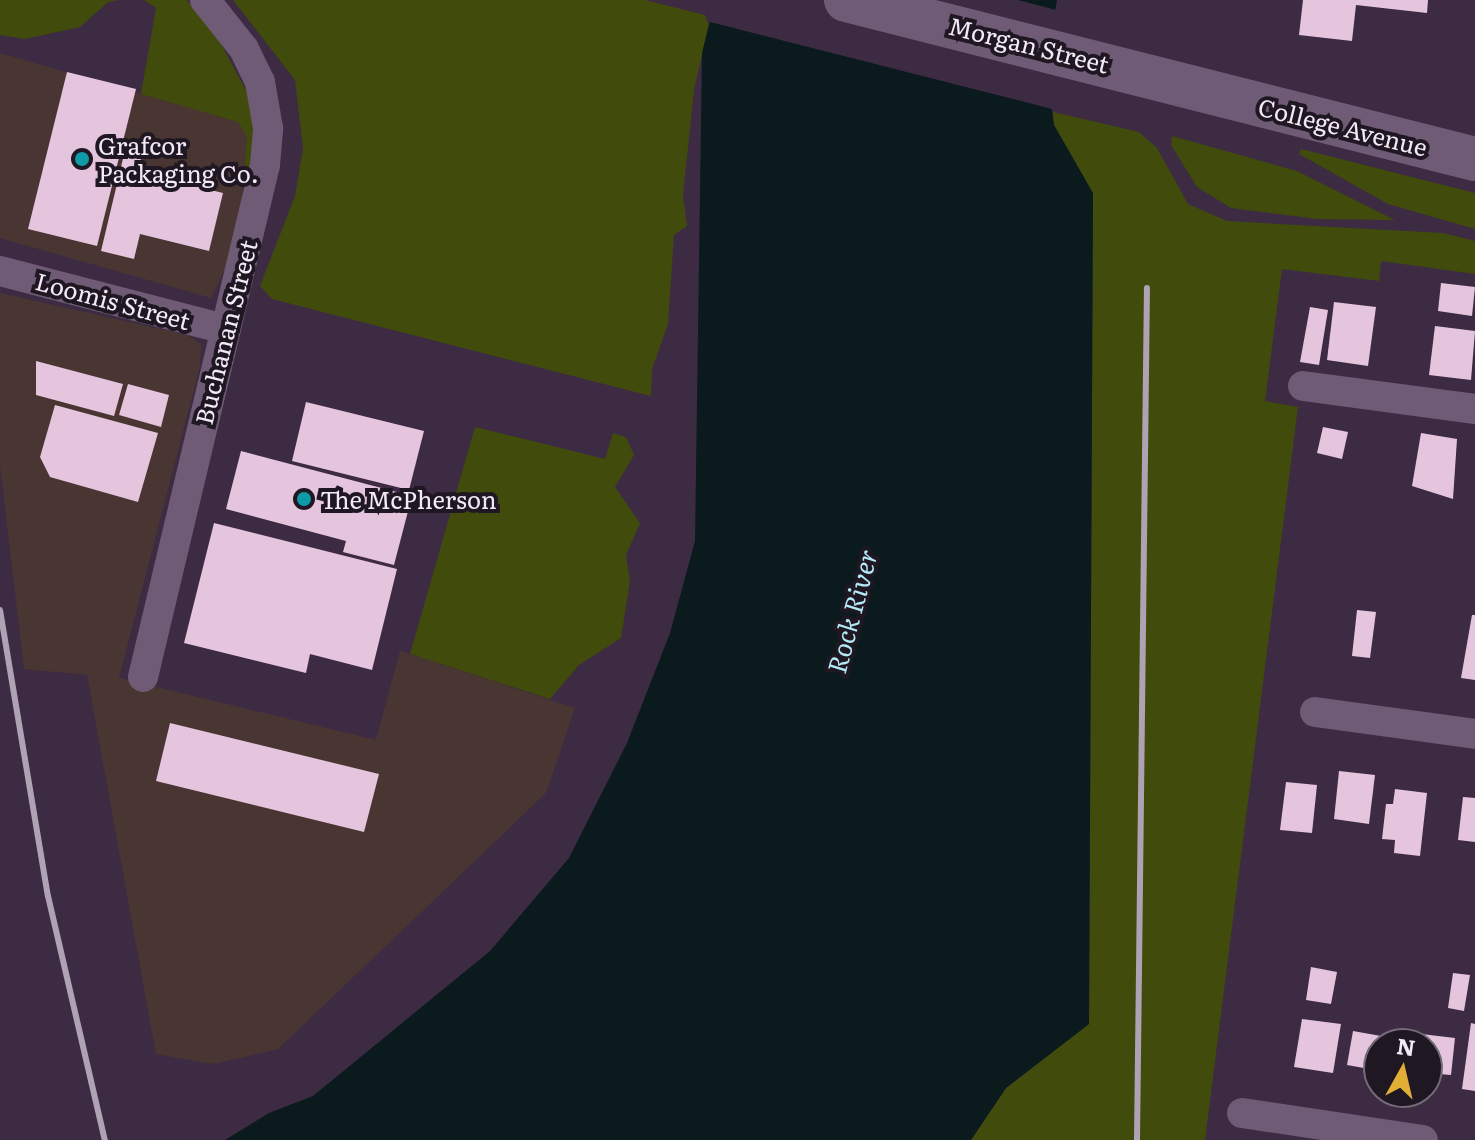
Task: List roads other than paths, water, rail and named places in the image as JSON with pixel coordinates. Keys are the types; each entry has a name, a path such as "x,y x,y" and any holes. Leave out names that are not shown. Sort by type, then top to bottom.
{"main road":[{"name":"Morgan Street","path":"846,0 1057,49 1211,93"},
{"name":"College Avenue","path":"1211,93 1475,159"}],"street":[{"name":"Buchanan Street","path":"143,677 265,165 266,101 244,49 205,0"},
{"name":"Loomis Street","path":"0,271 225,329"},
{"path":"1303,386 1475,409"},
{"path":"1315,712 1475,734"},
{"path":"1242,1113 1423,1140"}],"water":[{"name":"Rock River","path":"715,0 1057,0 1046,66 1054,125 1093,193 1089,1024 1006,1088 971,1140 225,1140 269,1113 313,1096 490,951 569,858 627,743 670,633 695,541 702,53"}],"railway":[{"path":"1137,1140 1147,288"},
{"path":"0,610 48,896 105,1140"}],"place":[{"name":"Grafcor Packaging Co.","path":"82,159"},
{"name":"The McPherson","path":"304,499"}]}
